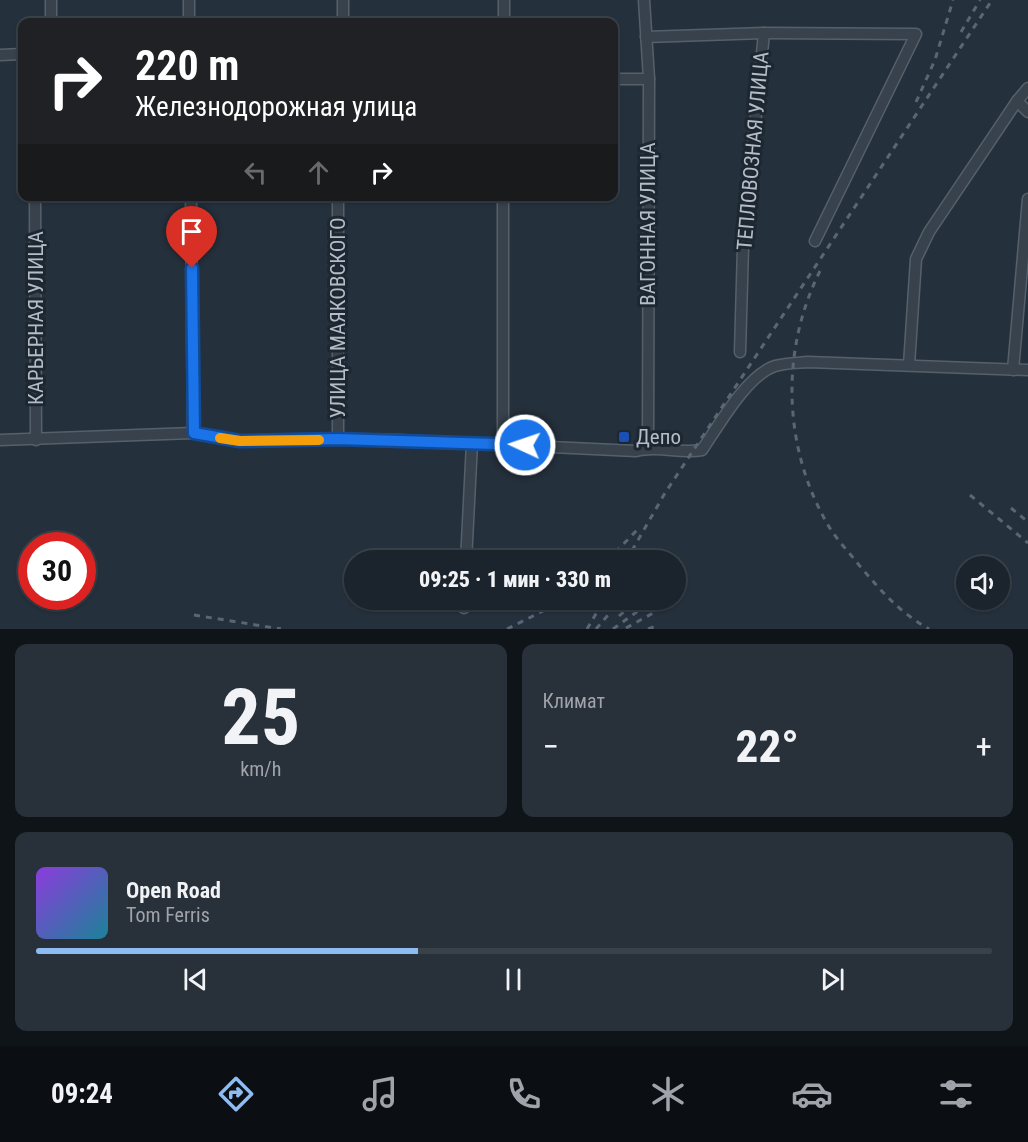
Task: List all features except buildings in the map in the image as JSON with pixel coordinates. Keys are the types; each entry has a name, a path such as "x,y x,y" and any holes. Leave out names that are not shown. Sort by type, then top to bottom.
{"street":[{"path":"51,0 51,18"},
{"path":"189,0 189,18"},
{"path":"343,0 343,18"},
{"path":"504,0 504,18"},
{"name":"ВАГОННАЯ УЛИЦА","path":"644,0 649,79 648,448"},
{"path":"764,33 916,34 815,241"},
{"name":"ТЕПЛОВОЗНАЯ УЛИЦА","path":"646,37 764,33 743,247 740,351"},
{"path":"0,55 18,54"},
{"path":"618,79 649,79"},
{"path":"909,365 916,259 929,232 1028,88"},
{"path":"1017,101 1028,112"},
{"path":"1013,370 1028,200"},
{"name":"КАРЬЕРНАЯ УЛИЦА","path":"35,201 36,440"},
{"path":"191,201 194,433"},
{"name":"УЛИЦА МАЯКОВСКОГО","path":"338,201 338,439"},
{"path":"502,444 503,201"},
{"path":"0,440 194,433 240,441 338,439 636,451 648,448 693,452 702,450 749,384 762,372 775,366 808,363 1028,370"},
{"path":"467,550 472,443"}],"railway":[{"path":"916,102 935,60 953,0"},
{"path":"961,32 980,0"},
{"path":"632,550 665,493 992,0"},
{"path":"820,271 807,302 798,334 793,366 792,399 795,432 802,464 813,495 828,525 839,540 891,600 929,629"},
{"path":"970,495 1028,543"},
{"path":"1011,508 1028,522"},
{"path":"618,550 638,529"},
{"path":"507,629 544,610"},
{"path":"587,629 598,610"},
{"path":"596,629 612,610"},
{"path":"619,616 626,610"},
{"path":"613,629 639,610"},
{"path":"626,628 655,612"},
{"path":"194,615 281,629"},
{"path":"648,629 659,625"}],"slow traffic":[{"path":"220,438 240,441 319,440"}],"place":[{"name":"Депо","path":"624,437"}],"route":[{"path":"192,268 194,433 240,441 338,439 525,445"}]}
